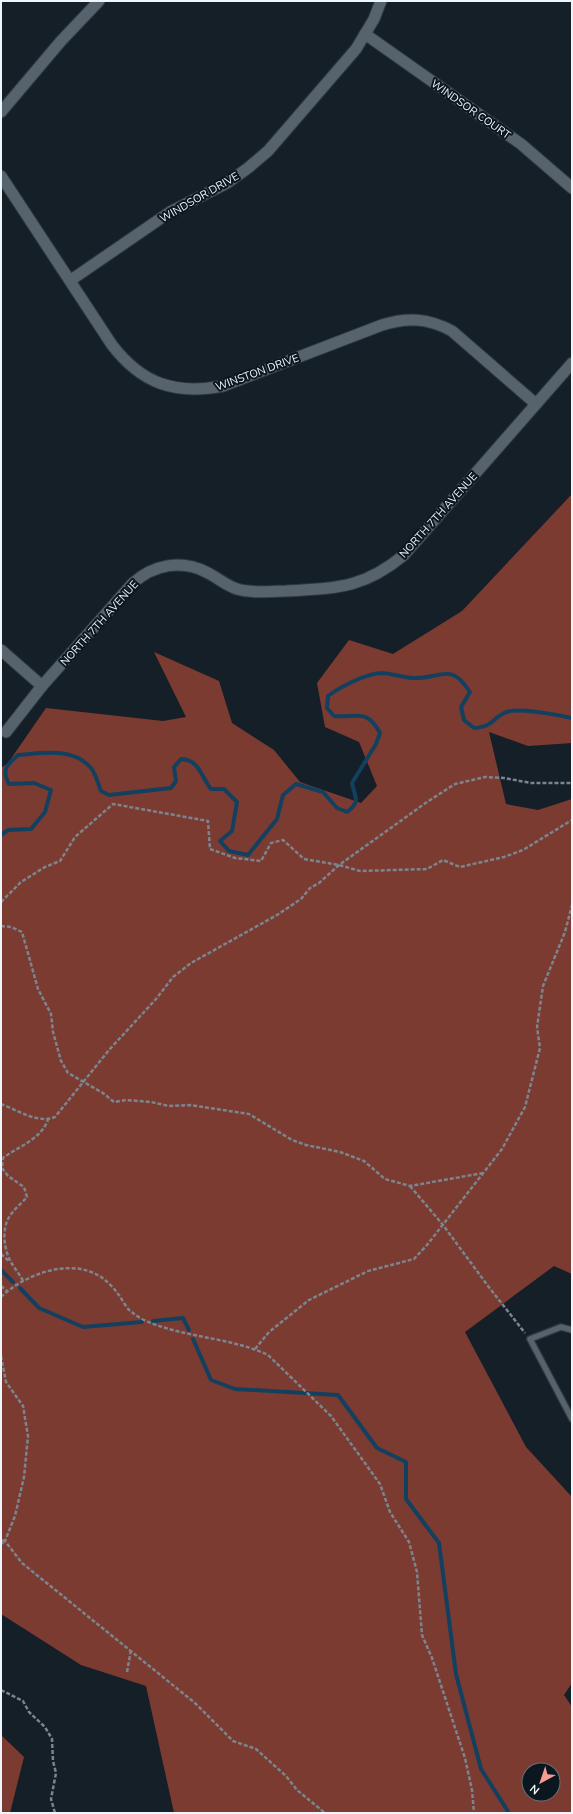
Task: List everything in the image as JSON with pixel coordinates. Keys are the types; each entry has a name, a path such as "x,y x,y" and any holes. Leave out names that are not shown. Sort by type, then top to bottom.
{"street":[{"path":"1,112 61,41 99,1"},
{"name":"WINDSOR DRIVE","path":"71,280 170,212 227,183 268,151 356,49 381,1"},
{"name":"WINDSOR COURT","path":"365,34 521,144 572,188"},
{"name":"WINSTON DRIVE","path":"1,176 122,358 134,369 148,378 167,386 183,390 203,390 223,386 382,325 410,319 439,324 452,331 536,404"},
{"name":"NORTH 7TH AVENUE","path":"6,732 42,686 133,583 150,571 165,566 180,565 194,567 206,572 223,583 238,589 253,592 340,588 371,578 389,568 404,556 572,363"},
{"path":"1,650 42,686"}],"lane":[{"path":"572,1330 561,1327 530,1339 572,1419"}],"path":[{"path":"1,1104 37,1118 48,1120 55,1117 173,977 190,963 278,915 301,899 310,888 319,883 339,864 455,784 485,777 504,778 531,783 572,783"},
{"path":"1,902 21,882 45,867 60,861 75,837 113,804 208,821 210,849 235,858 261,861 271,843 283,840 304,859 339,864 360,871 427,869 443,860 460,866 504,857 523,850 572,820"},
{"path":"255,1349 269,1332 309,1300 368,1271 414,1259 443,1225 502,1149 525,1107 540,1048 537,1027 543,986 565,932 572,905"},
{"path":"1,926 11,927 22,932 38,989 51,1014 53,1032 61,1061 68,1073 114,1102 126,1100 151,1102 169,1106 190,1105 249,1114 292,1140 306,1145 340,1152 364,1161 385,1179 410,1186 483,1173"},
{"path":"23,1281 11,1262 5,1243 4,1231 8,1218 27,1197 24,1187 8,1176 2,1168 3,1158 36,1137 45,1127 48,1120"},
{"path":"410,1186 443,1225 488,1286 530,1339"},
{"path":"1,1254 11,1262"},
{"path":"1,1297 7,1291 23,1281 44,1272 80,1268 101,1277 118,1293 132,1313 151,1323 203,1338 215,1338 226,1343 255,1349 268,1355 331,1416 380,1484 390,1512 408,1542 417,1572 422,1635 432,1658 465,1758 472,1790 474,1813"},
{"path":"1,1286 7,1291"},
{"path":"1,1356 6,1382 23,1406 28,1436 24,1477 16,1516 5,1541 1,1544"},
{"path":"1,1540 5,1541 22,1563 195,1703 233,1742 256,1749 286,1776 297,1790 325,1813"},
{"path":"127,1672 131,1650"},
{"path":"1,1690 23,1701 30,1712 45,1727 52,1739 53,1761 56,1773 51,1799 55,1813"}],"shaded area":[{"path":"572,494 572,743 528,746 489,732 506,804 538,810 572,799 572,1274 554,1266 465,1332 526,1447 572,1497 572,1683 564,1695 572,1707 572,1813 174,1813 146,1686 81,1665 1,1614 1,768 8,763 46,708 163,721 186,717 154,652 219,681 232,723 274,750 300,782 361,803 377,786 359,742 325,727 317,683 349,640 393,654 462,611"},
{"path":"1,1735 24,1757 10,1813 1,1813"}],"waterway":[{"path":"1,835 8,830 31,829 45,812 51,790 34,783 9,784 5,771 8,765 18,755 57,753 76,757 84,761 93,770 101,791 109,795 171,788 176,781 174,767 181,759 192,762 211,789 224,789 237,802 232,831 220,841 229,851 248,855 277,819 283,795 296,784 323,792 337,808 347,812 354,805 356,799 352,783 376,744 380,733 371,720 366,717 334,716 327,708 328,696 353,682 375,674 385,673 414,678 451,674 457,677 470,692 461,707 464,720 474,728 485,726 504,713 518,710 572,718"},
{"path":"1,1270 13,1282"},
{"path":"20,1288 39,1308 83,1327 142,1322"},
{"path":"153,1321 183,1318 189,1330"},
{"path":"193,1339 211,1380 235,1389 338,1395 377,1448 406,1462 406,1499 439,1543 456,1674 481,1769 509,1813"}]}
